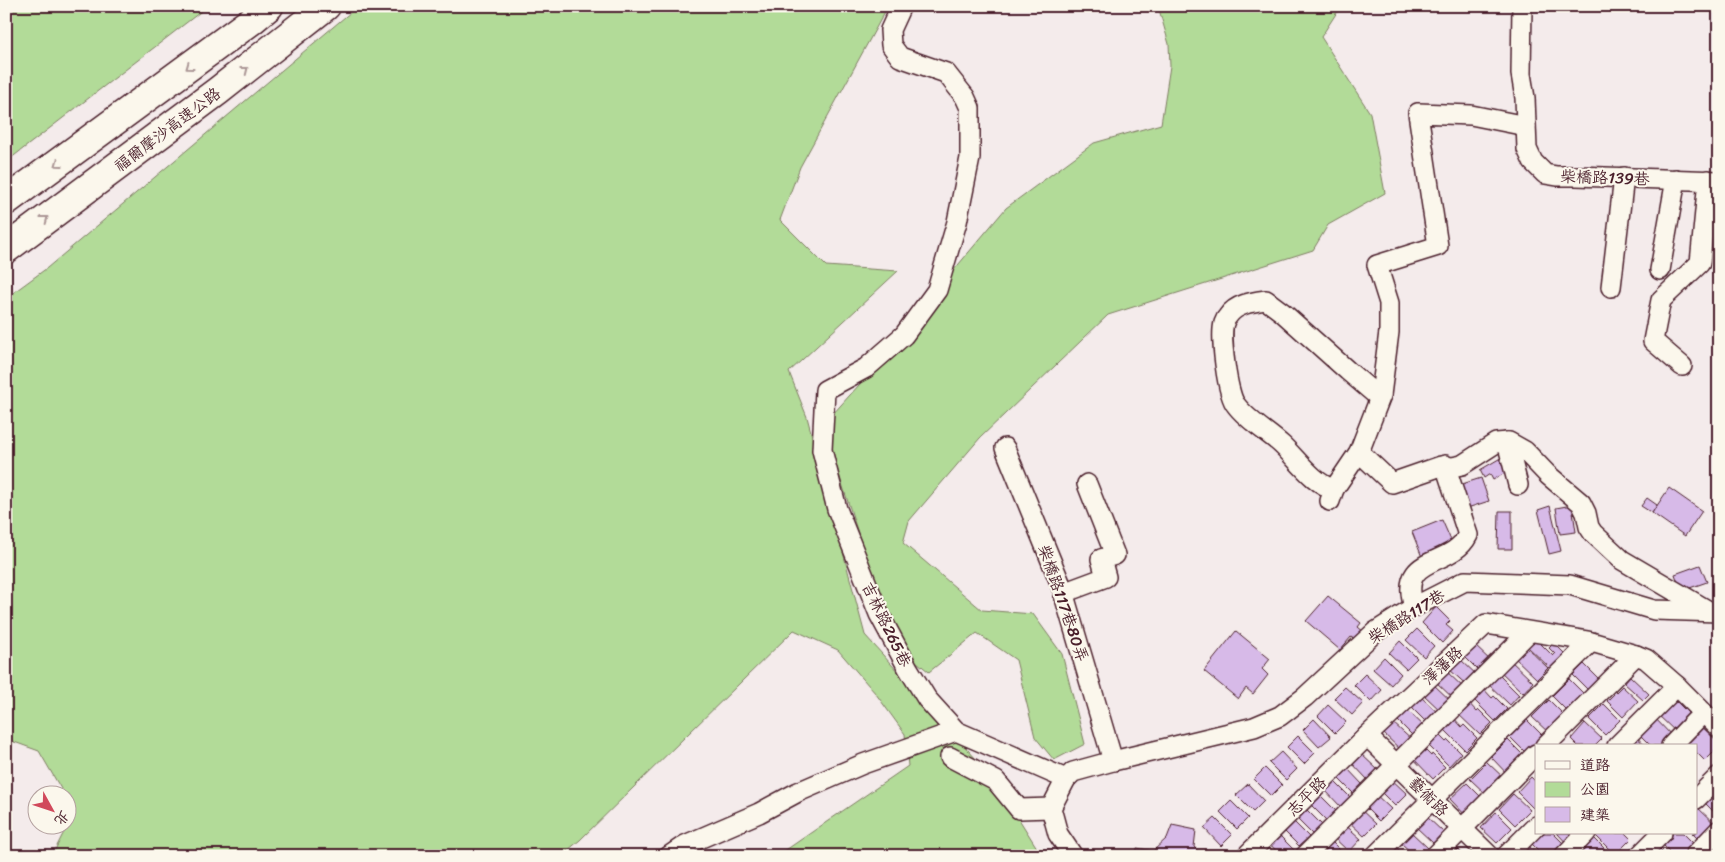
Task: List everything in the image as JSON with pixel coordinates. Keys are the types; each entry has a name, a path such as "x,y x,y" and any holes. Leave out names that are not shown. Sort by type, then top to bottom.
{"highway":[{"path":"6,201 251,22 269,6"},
{"name":"福爾摩沙高速公路","path":"6,249 218,91 326,6"}],"street":[{"name":"吉林路265巷","path":"901,6 890,30 892,45 900,57 946,72 965,96 970,108 970,158 957,222 937,290 904,334 866,368 825,390 822,450 837,509 879,614 928,699 956,731 1066,779"},
{"name":"柴橋路139巷","path":"1522,6 1521,74 1525,98 1527,149 1533,162 1545,174 1557,176 1714,181"},
{"path":"1381,395 1375,394 1266,300 1248,303 1229,314 1224,323 1224,367 1228,377 1229,390 1235,404 1283,446 1332,495 1359,452 1381,395 1389,332 1389,303 1377,265 1438,246 1418,112 1471,115 1526,126"},
{"path":"1611,287 1624,177"},
{"path":"1660,270 1676,179"},
{"path":"1682,366 1653,341 1661,300 1700,263 1714,181"},
{"path":"1359,452 1392,483 1445,465 1452,467 1462,465 1496,443 1507,442 1525,451 1548,475 1581,503 1593,534 1622,560 1714,612"},
{"path":"1507,442 1518,485"},
{"name":"柴橋路117巷80弄","path":"1005,448 1063,592 1113,761"},
{"path":"1414,607 1410,586 1414,575 1424,565 1457,550 1468,535 1445,465"},
{"path":"1063,592 1106,577 1101,559 1115,555 1087,484"},
{"name":"柴橋路117巷","path":"1066,779 1072,772 1254,727 1280,716 1305,697 1375,632 1414,607 1465,581 1570,585 1654,610 1714,612"},
{"name":"澤藩路","path":"1367,736 1486,624 1592,642 1636,655 1646,660 1677,686 1719,728"},
{"path":"1305,856 1529,632"},
{"path":"1375,856 1592,642"},
{"path":"1547,744 1636,655"},
{"path":"1619,744 1677,686"},
{"path":"1673,744 1704,712"},
{"path":"669,856 686,845 759,813 814,785 863,764 956,731"},
{"name":"藝術路","path":"1367,736 1490,856"},
{"name":"志平路","path":"1246,856 1367,736"},
{"path":"1435,856 1535,755"},
{"path":"950,757 996,781 1019,808 1051,808"},
{"path":"1698,797 1719,776"},
{"path":"1066,779 1051,808 1058,834 1073,856"},
{"path":"1506,856 1535,827"},
{"path":"1694,856 1719,830"},
{"path":"1564,856 1585,834"},
{"path":"1639,856 1661,834"}],"green space":[{"path":"6,6 208,6 6,162"},
{"path":"358,6 888,6 800,167 780,220 826,266 898,271 789,372 807,417 865,635 994,779 1042,856 781,856 780,854 908,766 905,734 876,694 838,650 794,630 580,840 561,856 52,856 63,834 78,834 78,784 58,784 39,751 6,739 6,298 47,268"},
{"path":"1158,6 1341,6 1321,37 1370,113 1385,193 1328,225 1313,250 1108,315 980,438 909,521 903,543 982,610 1033,614 1062,654 1085,744 1054,760 1035,737 1016,660 977,633 929,672 905,652 870,570 823,425 904,335 938,305 937,290 1006,208 1094,143 1161,124 1170,66 1169,44"}],"building":[{"path":"1504,456 1512,469 1493,480 1490,474 1484,478 1480,470"},
{"path":"1481,478 1489,501 1464,509 1456,486"},
{"path":"1669,488 1702,511 1685,536 1652,513"},
{"path":"1647,498 1657,505 1652,513 1641,506"},
{"path":"1572,505 1576,532 1560,534 1556,508"},
{"path":"1550,506 1561,551 1549,554 1538,510"},
{"path":"1499,511 1512,511 1512,549 1498,549"},
{"path":"1442,520 1453,545 1422,557 1412,532"},
{"path":"1700,565 1707,582 1681,591 1675,574"},
{"path":"1328,596 1361,623 1358,627 1364,632 1356,641 1351,637 1340,650 1306,621"},
{"path":"1436,607 1450,621 1446,625 1453,631 1442,643 1422,623"},
{"path":"1417,629 1434,646 1424,657 1406,640"},
{"path":"1236,631 1270,659 1262,669 1268,675 1253,694 1246,688 1238,699 1204,671"},
{"path":"1535,638 1553,656 1555,654 1549,648 1554,643 1566,655 1552,670 1527,646"},
{"path":"1400,641 1417,658 1406,669 1389,653"},
{"path":"1472,643 1494,664 1483,675 1462,654"},
{"path":"1523,644 1548,668 1537,679 1512,655"},
{"path":"1384,657 1401,674 1391,685 1373,669"},
{"path":"1459,658 1481,679 1471,689 1449,669"},
{"path":"1508,658 1533,682 1523,693 1498,669"},
{"path":"1584,664 1603,683 1592,694 1573,675"},
{"path":"1445,670 1467,691 1457,702 1435,681"},
{"path":"1494,670 1519,695 1510,705 1484,680"},
{"path":"1365,674 1382,690 1371,702 1354,685"},
{"path":"1630,676 1649,694 1643,700 1624,683"},
{"path":"1569,679 1588,698 1571,715 1552,696"},
{"path":"1432,683 1454,704 1444,714 1422,693"},
{"path":"1481,686 1492,698 1494,696 1507,709 1495,721 1470,696"},
{"path":"1622,686 1638,701 1623,717 1607,701"},
{"path":"1345,687 1363,703 1352,715 1334,698"},
{"path":"1420,696 1441,716 1431,727 1410,706"},
{"path":"1671,696 1694,719 1679,735 1655,712"},
{"path":"1466,700 1477,712 1479,710 1492,723 1480,735 1455,711"},
{"path":"1549,700 1568,719 1552,736 1532,717"},
{"path":"1604,704 1620,720 1605,735 1589,719"},
{"path":"1328,705 1346,722 1335,733 1318,716"},
{"path":"1406,709 1428,730 1417,740 1396,719"},
{"path":"1451,715 1462,727 1464,725 1477,738 1465,750 1440,725"},
{"path":"1652,715 1675,739 1670,744 1649,744 1636,731"},
{"path":"1314,719 1331,737 1319,747 1303,730"},
{"path":"1527,720 1546,739 1541,744 1535,744 1535,750 1529,756 1510,737"},
{"path":"1392,722 1414,742 1404,753 1382,732"},
{"path":"1697,722 1719,743 1719,747 1705,761 1698,754 1698,744 1688,744 1682,738"},
{"path":"1585,723 1602,739 1597,744 1576,744 1571,739"},
{"path":"1434,730 1461,753 1449,766 1424,741"},
{"path":"1634,734 1643,744 1624,744"},
{"path":"1298,736 1315,753 1304,764 1287,747"},
{"path":"1508,740 1527,759 1510,777 1491,757"},
{"path":"1419,744 1445,767 1433,779 1409,754"},
{"path":"1281,752 1297,769 1286,780 1269,763"},
{"path":"1360,753 1378,770 1368,780 1351,762"},
{"path":"1487,762 1507,781 1490,798 1470,779"},
{"path":"1346,767 1363,785 1354,794 1336,776"},
{"path":"1265,768 1282,785 1271,796 1254,779"},
{"path":"1388,776 1407,794 1395,806 1377,788"},
{"path":"1531,777 1535,781 1535,805 1533,808 1517,792"},
{"path":"1333,780 1351,798 1341,807 1324,789"},
{"path":"1467,783 1486,802 1469,819 1450,799"},
{"path":"1248,784 1264,801 1253,812 1236,795"},
{"path":"1719,786 1719,817 1700,798"},
{"path":"1372,791 1391,809 1379,821 1361,803"},
{"path":"1319,794 1337,812 1327,821 1310,804"},
{"path":"1513,794 1530,810 1515,825 1499,809"},
{"path":"1231,801 1248,818 1237,829 1220,812"},
{"path":"1357,806 1376,824 1364,836 1346,819"},
{"path":"1305,808 1323,826 1313,835 1296,818"},
{"path":"1698,808 1718,827 1702,843 1693,834 1698,834"},
{"path":"1496,812 1512,828 1497,843 1481,828"},
{"path":"1426,816 1443,832 1433,843 1416,827"},
{"path":"1215,818 1232,835 1221,846 1204,828"},
{"path":"1291,819 1309,837 1299,846 1282,829"},
{"path":"1342,822 1361,839 1349,852 1330,834"},
{"path":"1172,825 1196,830 1194,847 1203,856 1136,856 1137,848 1153,851 1167,838"},
{"path":"1411,832 1428,848 1421,856 1415,856 1401,843"},
{"path":"1719,832 1719,856 1715,856 1705,846"},
{"path":"1277,833 1294,850 1289,856 1281,856 1268,842"},
{"path":"1538,834 1554,834 1569,849 1563,856 1544,856 1530,842"},
{"path":"1558,834 1585,834 1571,848"},
{"path":"1590,834 1612,856 1580,856 1574,850"},
{"path":"1594,834 1626,834 1631,839 1615,855"},
{"path":"1665,834 1684,834 1698,848 1690,856 1674,856 1659,841"},
{"path":"1327,837 1344,856 1322,856 1315,849"},
{"path":"1527,844 1539,856 1515,856"},
{"path":"1655,845 1666,856 1644,856"},
{"path":"1396,847 1405,856 1388,856"},
{"path":"1449,849 1454,853 1458,849 1465,856 1436,856"}]}
